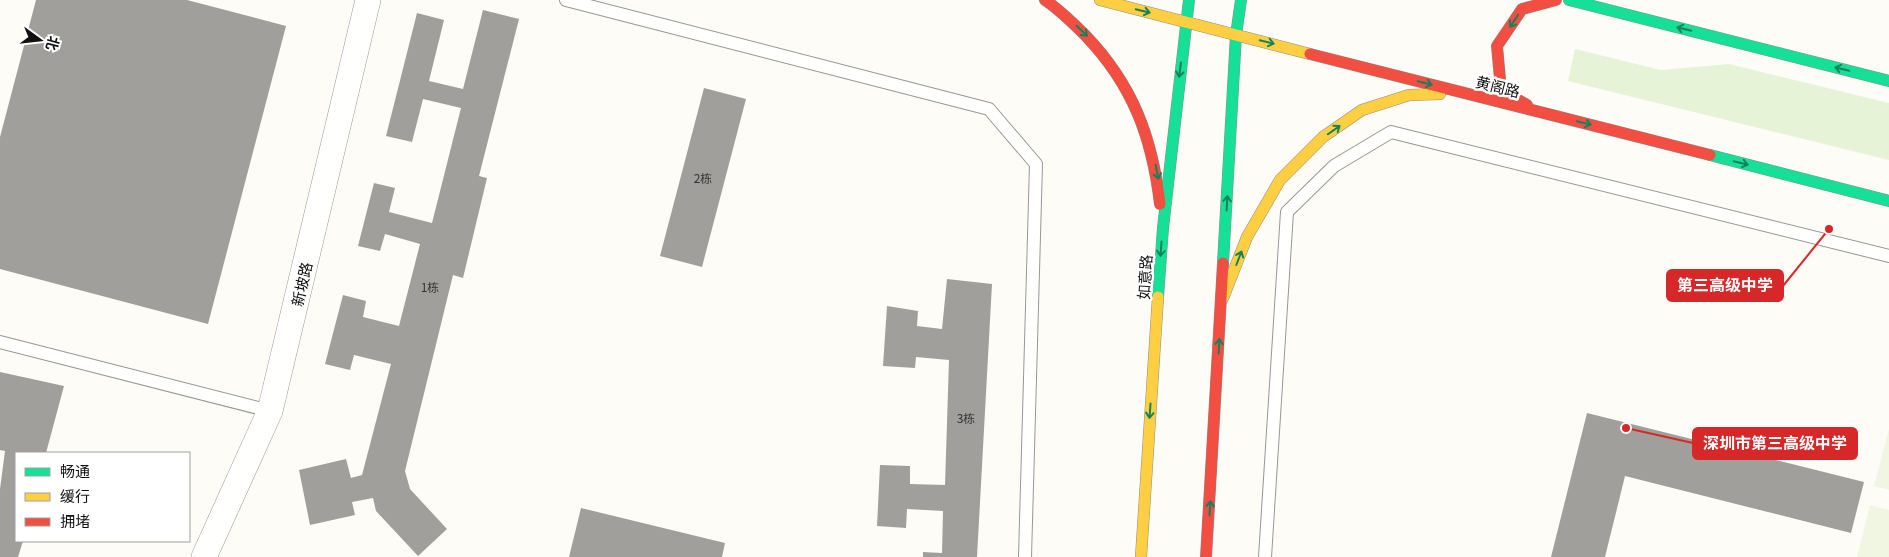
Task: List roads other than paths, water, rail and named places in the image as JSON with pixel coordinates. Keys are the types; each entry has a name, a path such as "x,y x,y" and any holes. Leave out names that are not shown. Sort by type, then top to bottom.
{"main road":[{"path":"1045,0 1058,8 1097,46 1126,84 1146,129 1158,174 1162,228"},
{"name":"黄阁路","path":"1100,0 1889,201"},
{"name":"如意路","path":"1141,557 1162,228 1189,0"},
{"path":"1206,557 1236,34 1241,0"},
{"path":"1536,111 1501,90 1497,46 1522,9 1556,0"},
{"path":"1569,0 1889,80"},
{"path":"1221,304 1247,237 1280,180 1323,137 1362,110 1409,95 1467,94"}],"street":[{"name":"新坡路","path":"204,557 270,411 368,0"}],"lane":[{"path":"566,0 989,109 1036,164 1025,557"},
{"path":"1264,557 1287,212 1334,166 1391,132 1889,256"},
{"path":"0,342 270,411"}],"place":[{"name":"第三高级中学","path":"1829,229"},
{"name":"深圳市第三高级中学","path":"1626,428"}]}
